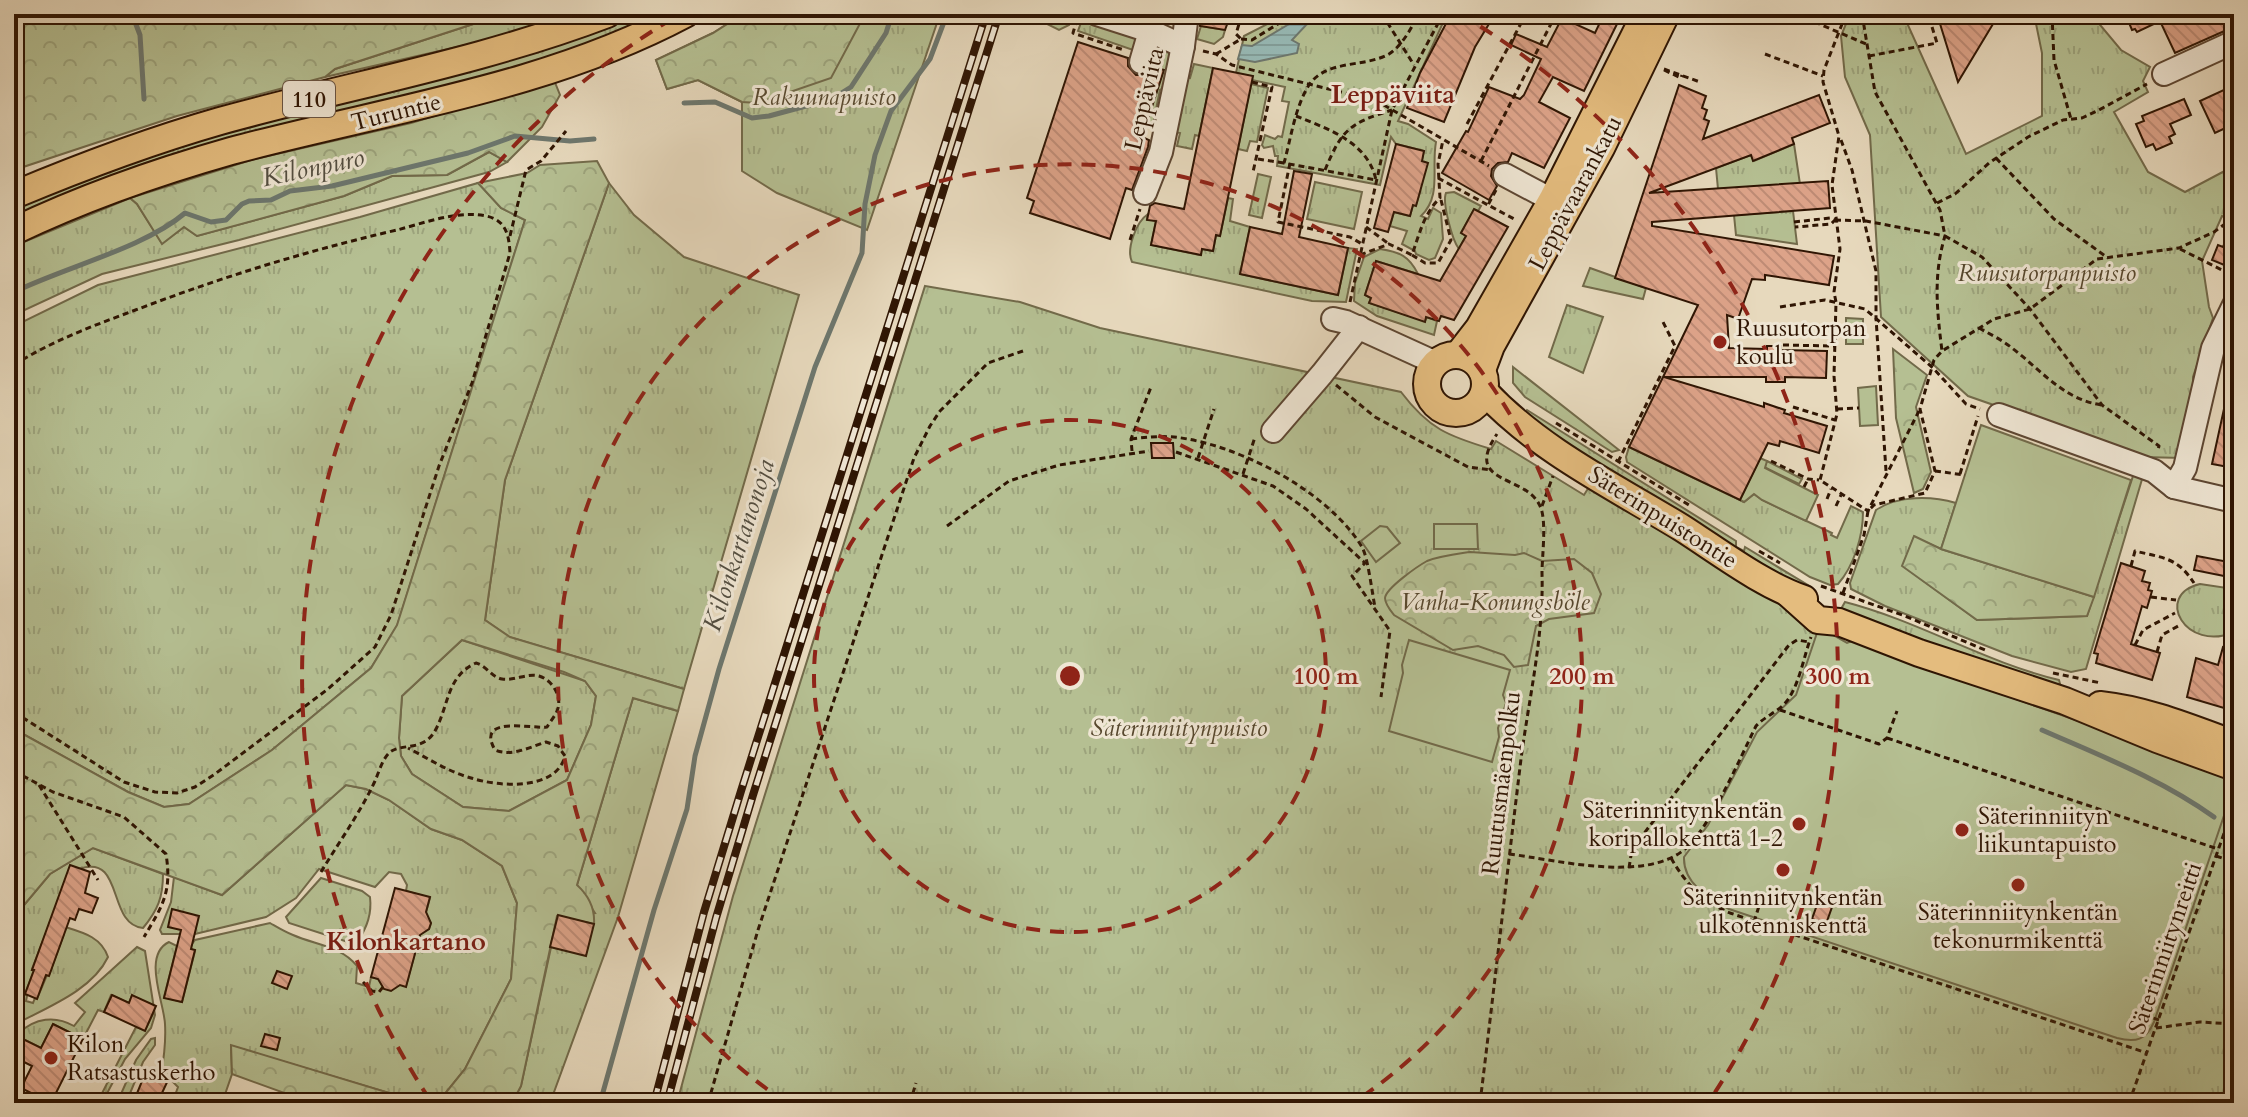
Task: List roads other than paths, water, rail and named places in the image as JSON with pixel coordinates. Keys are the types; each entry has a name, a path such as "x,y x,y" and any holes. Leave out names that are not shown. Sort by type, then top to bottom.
{"main road":[{"name":"Turuntie","path":"14,195 177,134 522,45 607,14"},
{"name":"Turuntie","path":"14,231 135,181 231,152 531,76 589,56 685,14"},
{"name":"Leppävaarankatu","path":"1484,381 1491,346 1560,205 1646,14"},
{"name":"Leppävaarankatu","path":"1447,359 1475,336 1560,205 1666,14"},
{"path":"1447,359 1473,360 1484,381 1476,406 1462,413 1447,412 1429,396 1428,375 1447,359"},
{"name":"Säterinpuistontie","path":"1484,381 1546,430 1789,581 1826,608 1919,653 2065,701 2234,767"},
{"name":"Säterinpuistontie","path":"1462,413 1546,430"},
{"name":"Säterinpuistontie","path":"2065,701 2123,707 2165,718 2234,744"}],"street":[{"path":"1097,14 1150,31 1183,46"},
{"name":"Leppäviita","path":"1145,193 1161,152 1187,14"},
{"path":"1142,59 1150,31"},
{"path":"2164,74 2234,42"},
{"path":"1505,175 1560,205"},
{"path":"2174,487 2185,468 2213,348 2234,305"},
{"path":"1264,433 1322,374 1346,323 1447,359"},
{"path":"1990,412 2154,471 2174,487 2234,501"}],"water":[{"path":"1306,14 1325,14 1306,25 1292,40 1299,44 1297,53 1255,62 1238,59 1242,45 1252,46"}],"waterway":[{"path":"132,14 140,35 144,99"},
{"name":"Kilonpuro","path":"684,103 715,102 752,118 832,99 851,87 886,33 892,14"},
{"name":"Kilonkartanonoja","path":"600,1103 654,910 687,809 695,756 719,669 815,367 862,253 865,204 875,155 891,111 930,59 947,14"},
{"name":"Kilonpuro","path":"14,292 148,237 185,213 211,222 226,220 249,201 271,200 290,191 332,186 468,153 515,136 570,141 594,139"},
{"path":"2042,730 2152,780 2214,817"}],"railway":[{"path":"654,1103 704,912 986,14"},
{"path":"667,1103 716,918 753,795 999,14"}],"place":[{"name":"Ruusutorpan koulu","path":"1720,342"},
{"name":"Säterinniitynkentän koripallokenttä 1-2","path":"1799,824"},
{"name":"Säterinniityn liikuntapuisto","path":"1962,830"},
{"name":"Säterinniitynkentän ulkotenniskenttä","path":"1783,870"},
{"name":"Säterinniitynkentän tekonurmikenttä","path":"2018,885"},
{"name":"Kilon Ratsastuskerho","path":"51,1058"}],"district":[{"name":"Leppäviita","path":"1393,94"},
{"name":"Kilonkartano","path":"406,941"}],"park label":[{"name":"Rakuunapuisto","path":"824,97"},
{"name":"Ruusutorpanpuisto","path":"2047,273"},
{"name":"Vanha-Konungsböle","path":"1495,602"},
{"name":"Säterinniitynpuisto","path":"1179,728"}]}
